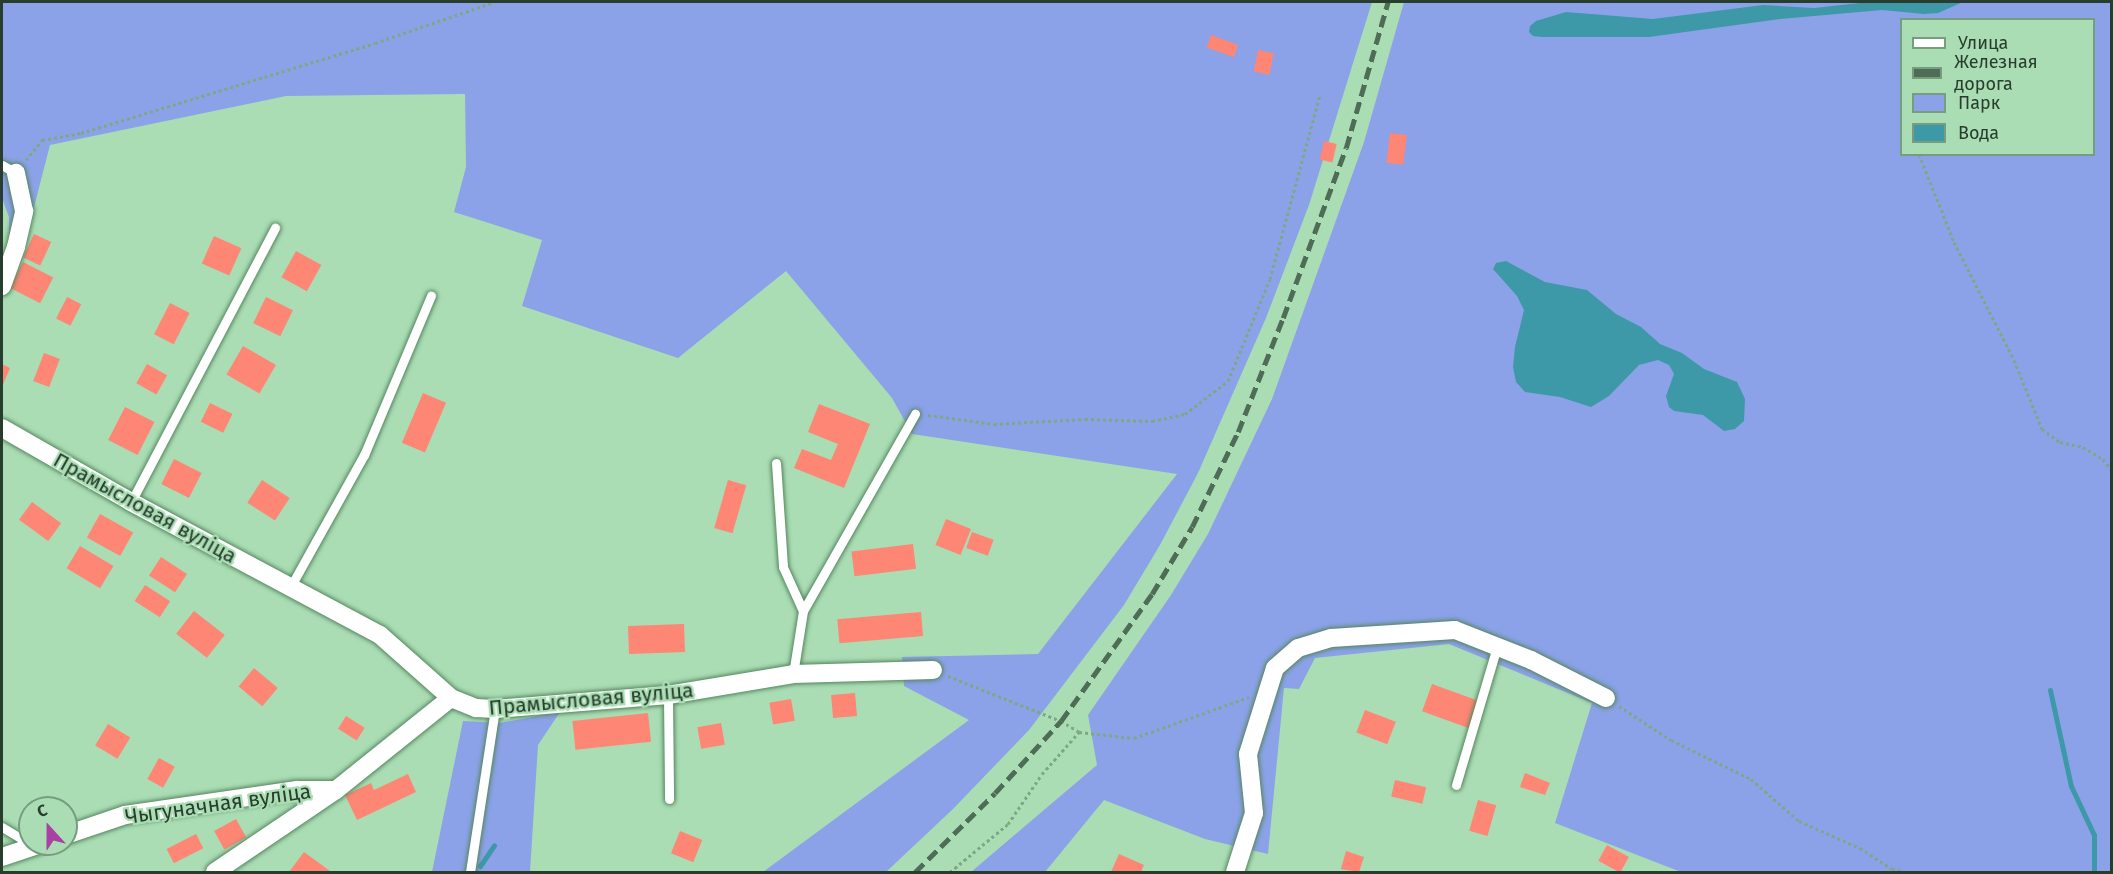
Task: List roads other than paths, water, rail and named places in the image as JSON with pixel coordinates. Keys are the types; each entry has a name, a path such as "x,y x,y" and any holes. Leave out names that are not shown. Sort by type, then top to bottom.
{"street":[{"path":"2,286 16,247 24,211 9,169"},
{"name":"Прамысловая вуліца","path":"2,428 131,502 380,635 450,698 476,708 495,709 668,695 793,674 933,670"},
{"path":"1235,873 1254,813 1248,754 1275,668 1298,648 1331,638 1455,630 1574,680 1606,698"},
{"name":"Чыгуначная вуліца","path":"215,873 336,790 450,698"},
{"name":"Чыгуначная вуліца","path":"78,831 124,815 297,790 336,790"},
{"path":"2,857 18,850"}],"lane":[{"path":"131,502 275,228"},
{"path":"291,586 364,455 431,296"},
{"path":"793,674 803,611 915,414"},
{"path":"776,463 783,567 803,611"},
{"path":"1456,785 1497,647"},
{"path":"668,695 669,799"},
{"path":"470,873 495,709"},
{"path":"2,827 18,836"}],"water":[{"path":"1869,2 1963,2 1938,13 1882,10 1780,19 1649,37 1542,37 1533,36 1529,32 1530,26 1536,21 1566,12 1653,19 1763,5 1814,8"},
{"path":"1506,261 1545,282 1587,290 1616,314 1641,327 1660,344 1682,353 1704,369 1737,382 1745,399 1744,421 1735,429 1724,431 1703,415 1674,411 1669,407 1666,396 1674,374 1669,365 1658,360 1639,365 1609,396 1591,407 1560,397 1525,392 1516,382 1513,367 1515,347 1524,310 1517,296 1493,269 1496,263"}],"waterway":[{"path":"2050,690 2071,786 2094,835 2094,872"},
{"path":"480,866 494,845"}],"railway":[{"path":"915,872 995,793 1061,721 1152,594 1192,527 1238,432 1283,318 1346,148 1388,2"}]}
